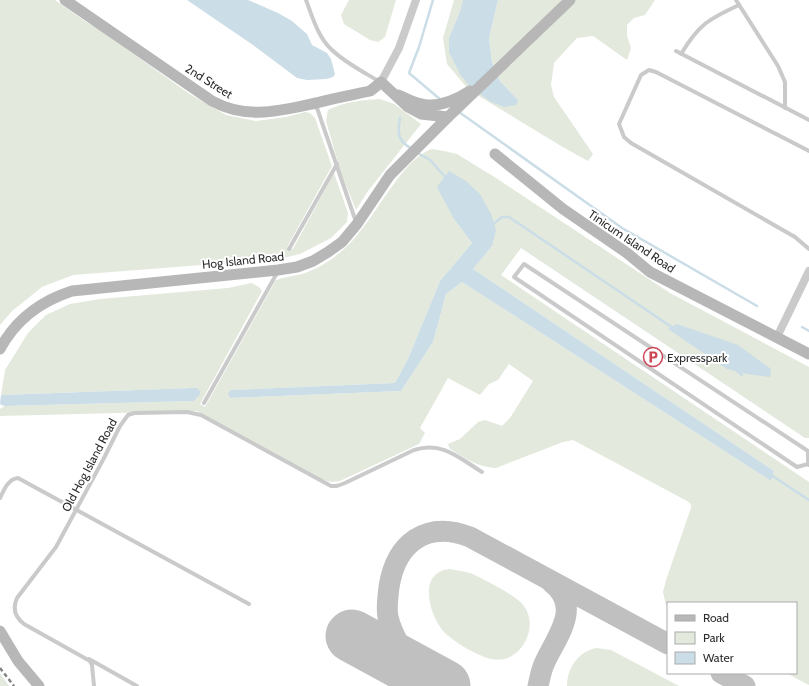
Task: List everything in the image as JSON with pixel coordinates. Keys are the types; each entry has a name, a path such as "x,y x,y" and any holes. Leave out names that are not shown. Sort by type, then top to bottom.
{"street":[{"name":"2nd Street","path":"65,0 212,101 223,107 244,112 259,113 293,108 370,91 381,82"},
{"path":"416,0 399,48 381,82 408,107 421,114 450,115"},
{"path":"394,93 422,104 436,105 451,101 466,94 494,74 570,0"},
{"name":"Hog Island Road","path":"0,349 5,339 32,310 53,298 72,291 278,270 306,264 321,257 342,242 357,224 390,174 494,74"},
{"name":"Tinicum Island Road","path":"495,154 563,209 626,253 650,272 809,354"},
{"path":"777,337 809,271"},
{"path":"0,631 14,656 39,686"}],"lane":[{"path":"306,0 318,31 330,49 344,60 381,82"},
{"path":"736,0 778,66 785,82 785,108"},
{"path":"681,54 690,38 705,23 739,5"},
{"path":"676,51 809,120"},
{"path":"809,151 656,72 649,70 641,75 620,124 624,137 631,142 795,237 809,249"},
{"path":"316,102 357,224"},
{"path":"290,249 336,164"},
{"path":"524,264 809,451 808,464 797,467 514,277 524,264"},
{"path":"204,403 278,270"},
{"name":"Old Hog Island Road","path":"86,658 24,624 19,620 14,611 15,604 17,598 48,558 76,510 120,426 128,416 134,413 187,412 201,415 331,486 345,484 414,450 425,447 436,447 446,450 482,472"},
{"path":"0,498 8,483 13,478 18,478 249,604"},
{"path":"86,658 92,665 94,686"},
{"path":"86,658 137,686"}],"green space":[{"path":"0,0 55,0 191,95 226,115 256,121 286,117 305,112 310,113 315,118 332,166 287,247 293,249 334,173 348,213 347,222 331,238 300,254 279,259 73,275 42,287 12,311 0,325"},
{"path":"349,0 396,0 385,37 378,42 370,40 344,24 341,15"},
{"path":"454,0 463,0 449,38 518,100 500,81 492,62 489,38 498,0 655,0 645,15 634,18 627,25 627,36 631,48 627,60 593,36 577,38 554,63 551,85 554,97 593,154 588,161 469,90 447,64 443,38"},
{"path":"380,99 394,104 421,124 368,191 356,210 341,173 326,121 328,110 353,102"},
{"path":"432,149 457,154 496,178 670,293 809,367 809,438 805,438 521,248 501,275 809,482 809,685 788,674 797,674 797,602 667,602 666,605 663,592 691,508 691,504 687,501 573,440 563,442 496,468 477,464 450,449 448,444 460,439 478,422 485,420 502,426 510,418 533,381 509,364 498,380 489,384 480,395 448,378 420,428 425,433 419,444 340,481 332,482 323,480 197,411 0,416 0,409 5,406 194,401 192,388 1,395 5,370 28,333 46,315 70,304 100,299 228,288 251,283 259,287 262,291 200,404 205,407 276,280 314,270 339,253 355,239 397,179 420,155","holes":["454,219 492,246 473,269 774,471 771,481 462,282 446,294 433,342 401,391 230,398 229,394 232,390 395,383 408,359 440,281 472,243"]},
{"path":"449,569 470,573 483,579 507,592 524,606 530,624 528,634 519,651 502,659 487,658 454,641 439,626 431,606 429,587 433,578 439,572"},
{"path":"596,648 611,650 679,686 567,686 571,667 584,653"},
{"path":"0,673 9,686 0,686"}],"water":[{"path":"187,0 248,0 278,13 292,21 307,34 312,45 327,53 331,59 335,74 333,77 326,79 307,80 297,78 253,45"},
{"path":"463,0 498,0 489,38 492,62 500,81 518,100 516,105 504,107 491,102 470,87 460,74 449,52 449,38"},
{"path":"449,171 466,181 480,194 491,214 496,230 492,246 473,269 774,471 771,481 462,282 446,294 433,342 401,391 230,398 228,394 231,390 395,383 408,359 440,281 472,243 454,219 437,187"},
{"path":"677,324 738,345 771,369 770,377 747,374 727,369 668,329"},
{"path":"197,388 200,391 200,394 194,401 5,406 1,405 0,403 1,395"}],"waterway":[{"path":"433,0 419,47 409,73 441,100"},
{"path":"459,112 622,228 757,306"},
{"path":"400,118 399,133 401,140 412,149"},
{"path":"416,152 430,160 447,179"},
{"path":"492,225 502,217 509,217 673,328"},
{"path":"802,327 809,331"},
{"path":"736,370 742,375"},
{"path":"771,475 809,500"}],"taxiway":[{"path":"423,675 412,662 393,633 388,617 387,602 393,572 398,558 406,547 416,539 427,534 440,531 454,532 470,537 667,643"},
{"path":"538,686 544,665 561,632 566,611 565,601 560,591 551,582"},
{"path":"723,674 745,686"}],"runway":[{"path":"352,636 444,686"}],"railway":[{"path":"0,668 14,686"}],"place":[{"name":"Expresspark","path":"653,357"}]}
